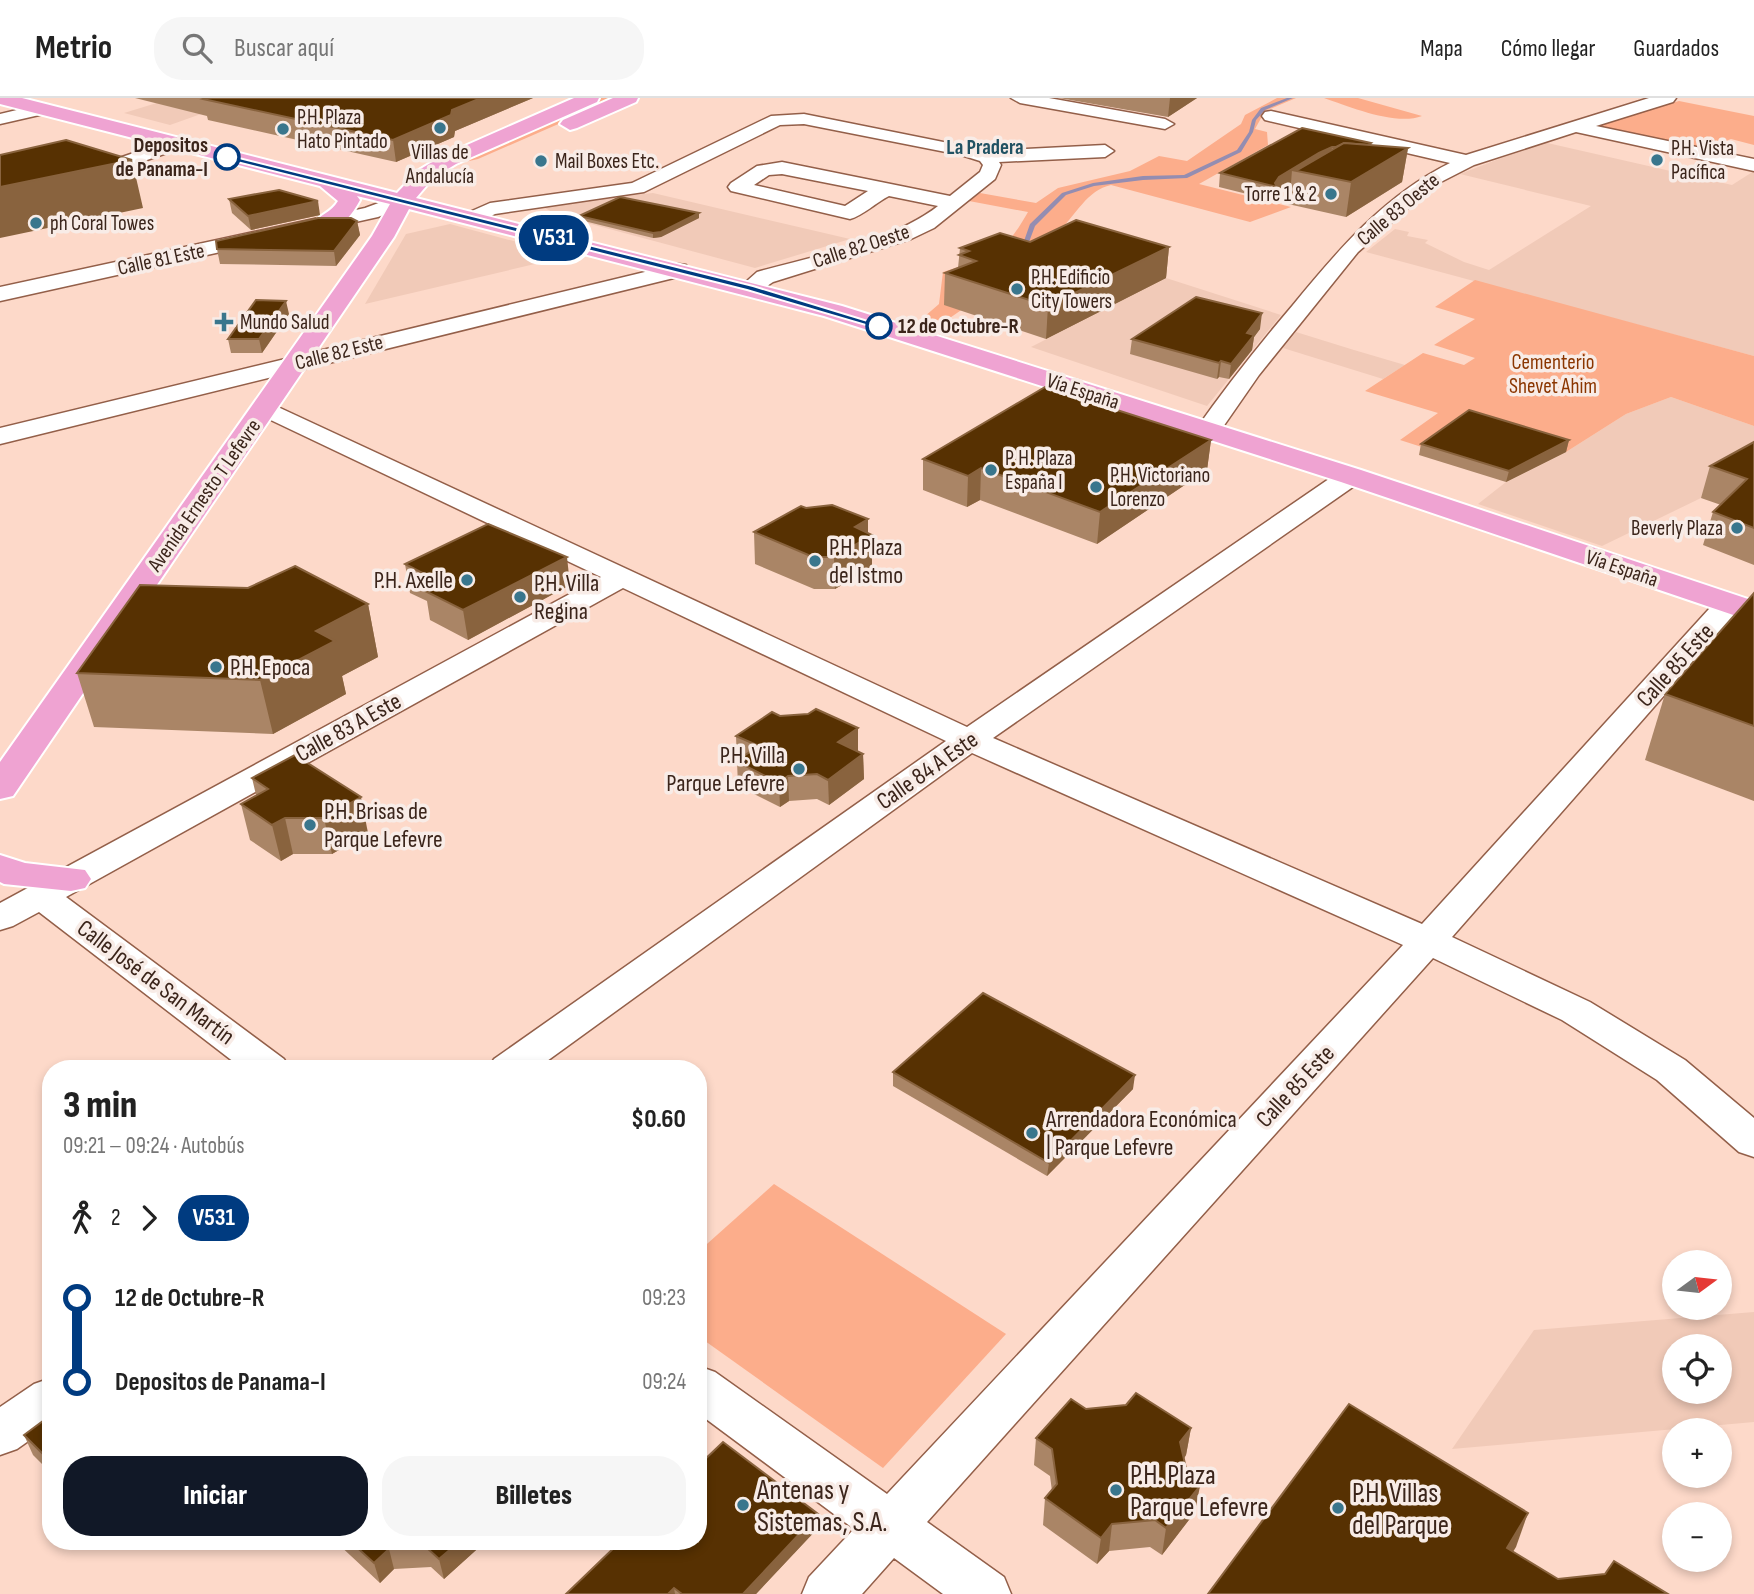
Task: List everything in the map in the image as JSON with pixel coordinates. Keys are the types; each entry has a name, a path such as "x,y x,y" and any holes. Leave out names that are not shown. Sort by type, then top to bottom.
{"main road":[{"path":"0,98 328,182 377,181 426,174 456,178"},
{"path":"398,171 456,178 590,98"},
{"path":"403,200 629,98"},
{"path":"283,172 373,172"},
{"name":"Avenida Ernesto T Lefevre","path":"0,788 293,364 399,231 403,200 426,174"},
{"path":"324,224 369,222 399,231 477,219 456,178"},
{"path":"324,224 341,215 349,200 328,182"},
{"name":"Vía España","path":"328,182 750,288 975,355 1207,432 1351,476 1742,608"},
{"path":"0,867 56,887"}],"street":[{"path":"1020,98 1165,124"},
{"name":"Calle 83 Oeste","path":"1207,432 1251,370 1351,248 1435,175 1467,161 1667,98"},
{"path":"0,119 42,109"},
{"path":"1271,116 1467,161"},
{"path":"477,219 491,209 637,188 777,120 804,119 964,150 987,157 1105,151"},
{"path":"1572,127 1754,164"},
{"path":"0,197 72,180 175,144"},
{"name":"Calle 82 Oeste","path":"750,288 765,277 904,234 926,224 988,175 992,165 987,157"},
{"path":"886,189 855,207 850,213 738,187 764,170 782,167 886,189 954,204"},
{"path":"1408,172 1435,175"},
{"name":"Calle 81 Este","path":"0,294 324,224 371,213 403,200"},
{"name":"Calle 82 Este","path":"0,436 678,270"},
{"path":"265,408 969,740 1428,941 1576,1011 1671,1070 1754,1141"},
{"name":"Calle 84 A Este","path":"521,1060 969,740 1351,476"},
{"name":"Calle 83 A Este","path":"0,918 622,577"},
{"name":"Calle 85 Este","path":"828,1594 1428,941 1742,608"},
{"name":"Calle José de San Martín","path":"56,887 259,1060"},
{"path":"707,1392 985,1594"},
{"path":"0,1434 42,1404"}],"shaded area":[{"path":"173,98 246,98 170,125 124,113"},
{"path":"1543,142 1732,185 1754,171 1754,356 1366,252 1395,229 1409,232 1407,236 1428,240 1425,243 1464,262 1489,270 1591,206 1460,174"},
{"path":"653,193 850,239 755,268 557,215 540,205"},
{"path":"450,224 569,256 365,304 406,234"},
{"path":"1166,278 1281,315 1207,406 1031,347"},
{"path":"1296,332 1405,365 1383,379 1283,348"},
{"path":"1671,397 1754,426 1754,466 1701,498 1602,546 1478,504 1506,482 1566,452 1626,414"},
{"path":"1754,1312 1754,1422 1732,1424 1732,1418 1662,1418 1662,1430 1452,1449 1534,1330 1662,1320 1732,1320 1732,1314"}],"green space":[{"path":"601,98 618,98 478,159 456,164 464,157"},
{"path":"1277,98 1296,98 1265,111 1255,129 1267,132 1268,145 1199,184 1291,207 1250,222 1111,185 1095,192 1046,243 959,312 944,322 924,317 939,304 943,272 994,253 1010,239 1028,212 969,201 980,193 1036,203 1058,188 1130,171 1159,156 1187,161 1241,124 1245,115"},
{"path":"1324,98 1358,98 1422,116 1399,119 1386,117"},
{"path":"1679,101 1754,116 1754,145 1731,139 1703,150 1595,125"},
{"name":"Cementerio Shevet Ahim","path":"1475,280 1754,356 1754,426 1671,397 1626,414 1566,452 1428,449 1400,440 1438,413 1365,391 1423,353 1464,365 1475,358 1434,345 1475,319 1435,307"},
{"path":"774,1184 1006,1334 883,1468 707,1342 707,1244"}],"building":[{"path":"481,98 452,110 451,115 393,140 203,99"},
{"path":"1302,128 1371,143 1344,143 1319,153 1279,177 1275,183 1277,187 1220,173"},
{"path":"66,140 132,160 0,187 0,155"},
{"path":"1344,143 1408,148 1351,182 1292,170 1299,169"},
{"path":"279,190 318,201 248,216 229,199"},
{"path":"620,197 699,213 661,232 653,233 579,216"},
{"path":"318,218 351,218 357,221 334,251 217,249 216,241"},
{"path":"1076,220 1169,247 1048,306 945,273 976,261 959,255 969,251 960,248 1000,233 1030,242"},
{"path":"1196,297 1262,313 1247,333 1254,335 1231,364 1132,339"},
{"path":"256,300 286,301 259,339 228,339"},
{"path":"1045,387 1211,440 1100,512 981,468 968,476 923,459"},
{"path":"1469,410 1569,440 1509,471 1421,444"},
{"path":"1754,442 1754,528 1713,512 1747,479 1710,466"},
{"path":"832,505 868,519 855,527 872,535 834,557 813,557 754,532 801,506 806,508"},
{"path":"488,524 567,557 463,610 425,591 442,583 405,564"},
{"path":"295,566 368,604 316,631 335,641 260,680 77,673 140,585 248,588"},
{"path":"1754,593 1754,726 1665,694"},
{"path":"816,709 858,728 838,742 863,754 828,780 817,774 788,776 779,783 736,761 759,746 736,736 772,712 780,716 808,714"},
{"path":"295,755 361,797 324,818 285,818 272,825 241,804 268,789 252,778"},
{"name":"Arrendadora Económica | Parque Lefevre","path":"983,993 1135,1075 1049,1163 893,1072"},
{"name":"P.H. Plaza Parque Lefevre","path":"1136,1393 1191,1428 1180,1442 1188,1477 1200,1486 1166,1528 1155,1520 1112,1524 1101,1538 1045,1498 1057,1484 1052,1449 1036,1438 1071,1399 1086,1409 1126,1405"},
{"path":"1349,1404 1528,1513 1507,1548 1558,1579 1605,1574 1614,1561 1668,1594 1208,1594"},
{"path":"42,1422 42,1453 24,1435"},
{"name":"Antenas y Sistemas, S.A.","path":"723,1442 818,1514 743,1594 682,1594 674,1588 668,1594 566,1594 612,1550 707,1550 707,1457"},
{"path":"360,1550 388,1550 374,1563"},
{"path":"429,1550 450,1550 439,1559"}],"waterway":[{"path":"1027,241 1032,225 1064,194 1093,185 1143,178 1185,177 1239,151 1251,132 1254,120 1263,109 1291,98"}],"bus line":[{"name":"V531","path":"227,157 750,288 879,326"}],"place":[{"name":"Villas de Andalucía","path":"440,128"},
{"name":"P.H. Plaza Hato Pintado","path":"283,129"},
{"name":"Depositos de Panama-I","path":"227,157"},
{"name":"P.H. Vista Pacífica","path":"1657,160"},
{"name":"Mail Boxes Etc.","path":"541,161"},
{"name":"Torre 1 & 2","path":"1331,194"},
{"name":"ph Coral Towes","path":"36,223"},
{"name":"P.H. Edificio City Towers","path":"1017,289"},
{"name":"Mundo Salud","path":"224,322"},
{"name":"12 de Octubre-R","path":"879,326"},
{"name":"P. H. Plaza España I","path":"991,470"},
{"name":"P.H. Victoriano Lorenzo","path":"1096,487"},
{"name":"Beverly Plaza","path":"1737,528"},
{"name":"P.H. Plaza del Istmo","path":"815,561"},
{"name":"P.H. Axelle","path":"467,580"},
{"name":"P.H. Villa Regina","path":"520,597"},
{"name":"P.H. Epoca","path":"216,667"},
{"name":"P.H. Villa Parque Lefevre","path":"799,769"},
{"name":"P.H. Brisas de Parque Lefevre","path":"310,825"},
{"name":"Arrendadora Económica | Parque Lefevre","path":"1032,1133"},
{"name":"P.H. Plaza Parque Lefevre","path":"1116,1490"},
{"name":"Antenas y Sistemas, S.A.","path":"743,1505"},
{"name":"P.H. Villas del Parque","path":"1338,1508"}],"district":[{"name":"La Pradera","path":"985,147"}]}
